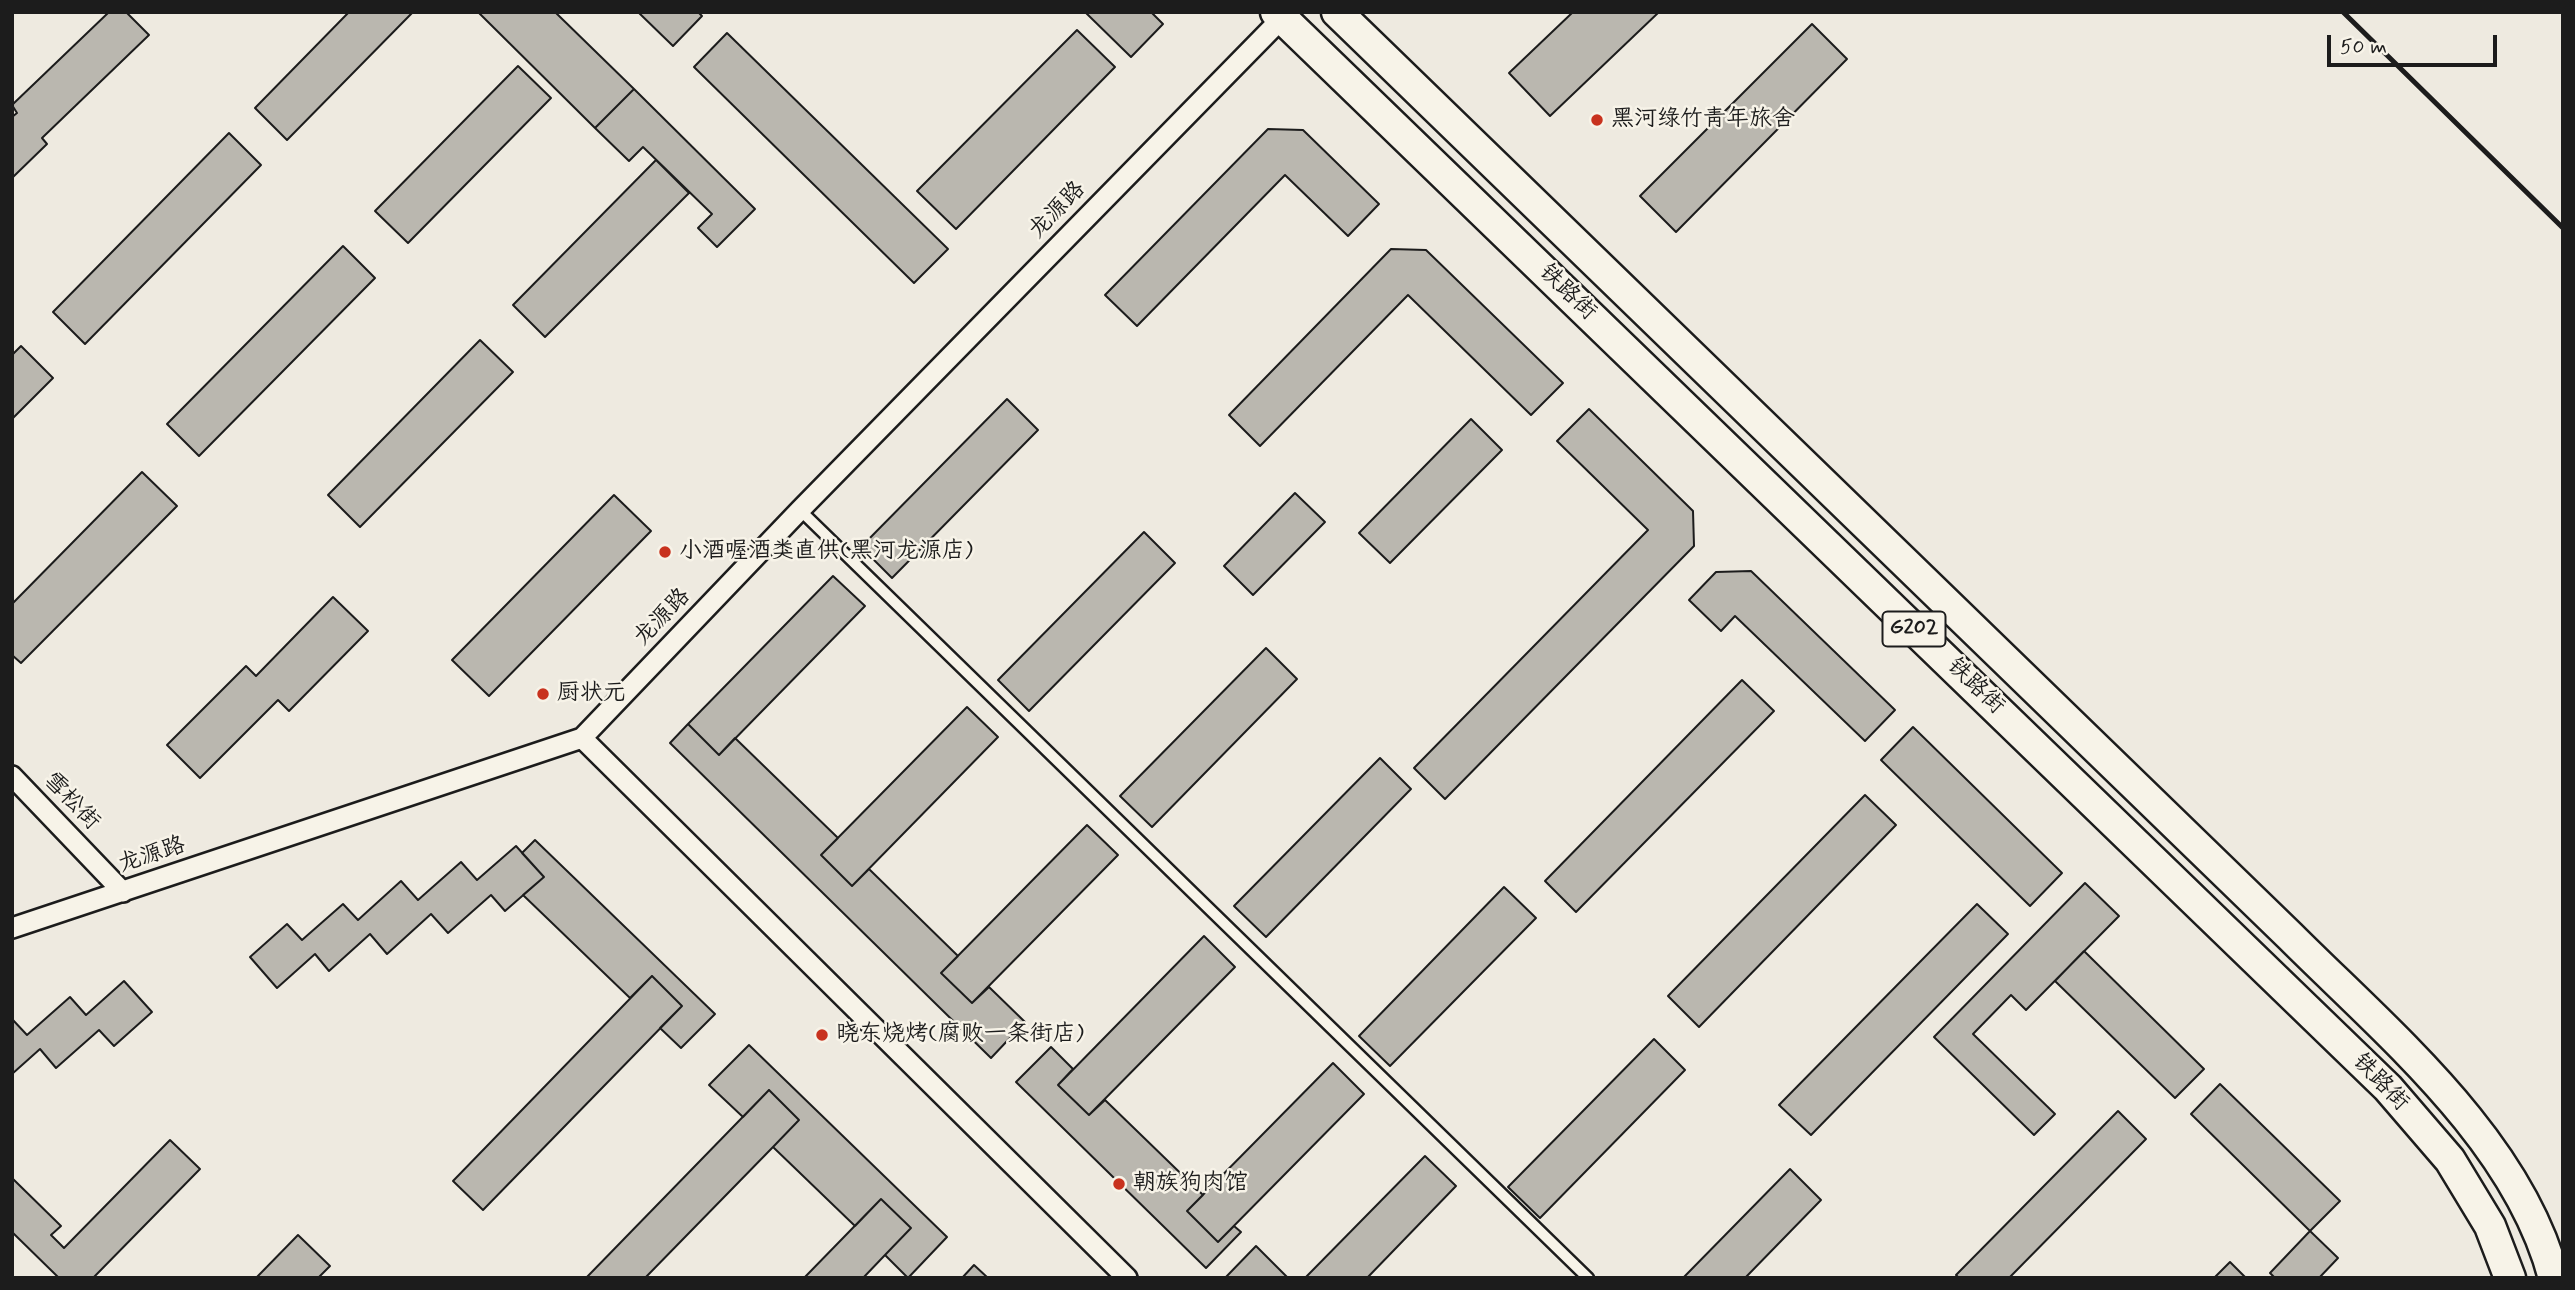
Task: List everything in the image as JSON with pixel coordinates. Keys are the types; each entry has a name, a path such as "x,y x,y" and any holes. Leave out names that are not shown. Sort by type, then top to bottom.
{"main road":[{"name":"铁路街","path":"1337,12 2280,926 2423,1069 2484,1139 2525,1202 2554,1278"},
{"name":"铁路街","path":"1282,14 2388,1088 2450,1160 2490,1226 2511,1278"}],"street":[{"name":"龙源路","path":"12,928 582,738 1282,14"},
{"path":"582,738 1126,1278"},
{"name":"雪松街","path":"12,776 123,892"}],"lane":[{"path":"800,510 1588,1278"}],"building":[{"path":"109,12 126,12 149,35 42,138 47,144 12,178 12,117 17,113 12,105"},
{"path":"349,12 413,12 287,140 255,108"},
{"path":"478,12 555,12 634,89 595,128"},
{"path":"638,12 698,12 702,16 673,46"},
{"path":"1085,12 1151,12 1163,24 1131,57"},
{"path":"1573,12 1659,12 1550,116 1509,73"},
{"path":"1812,24 1847,59 1676,232 1640,196"},
{"path":"1077,30 1115,67 956,229 917,191"},
{"path":"727,33 948,249 914,283 694,67"},
{"path":"518,66 551,98 408,243 375,211"},
{"path":"634,89 755,209 717,247 698,228 712,214 643,147 629,161 595,128"},
{"path":"1268,129 1303,130 1379,204 1348,236 1285,175 1137,326 1105,295"},
{"path":"229,133 261,165 85,344 53,312"},
{"path":"656,160 689,193 545,337 513,305"},
{"path":"343,246 375,278 199,456 167,424"},
{"path":"1391,249 1426,250 1563,383 1531,415 1408,295 1260,446 1229,415"},
{"path":"480,340 513,372 360,527 328,495"},
{"path":"21,346 53,378 12,419 12,355"},
{"path":"1007,399 1038,430 892,578 861,547"},
{"path":"1589,409 1693,511 1694,546 1445,799 1414,768 1648,530 1557,441"},
{"path":"1471,419 1502,450 1390,563 1359,533"},
{"path":"142,472 177,506 21,663 12,655 12,604"},
{"path":"1295,493 1325,522 1253,595 1224,566"},
{"path":"614,495 651,531 489,696 452,660"},
{"path":"1144,532 1175,563 1029,711 998,680"},
{"path":"1751,571 1895,710 1865,741 1735,616 1721,631 1689,600 1716,572"},
{"path":"833,576 865,606 719,755 688,724"},
{"path":"333,597 368,631 289,711 278,700 200,778 167,745 246,666 256,676"},
{"path":"1266,648 1297,679 1152,827 1120,796"},
{"path":"1742,680 1774,711 1576,912 1545,881"},
{"path":"967,707 998,737 852,886 821,855"},
{"path":"688,724 719,755 735,738 838,838 821,855 852,886 869,869 958,956 941,973 972,1003 989,987 1025,1022 991,1058 670,743"},
{"path":"1913,727 2062,873 2030,906 1881,760"},
{"path":"1380,758 1411,789 1266,937 1234,906"},
{"path":"1865,795 1896,825 1699,1027 1668,996"},
{"path":"1087,825 1118,855 972,1003 941,973"},
{"path":"535,840 715,1014 681,1048 660,1028 682,1006 652,976 630,998 523,895 544,877 522,853"},
{"path":"516,846 544,877 505,911 491,895 448,933 431,914 387,954 370,934 329,971 315,954 277,988 250,957 287,924 302,940 343,904 358,920 401,881 418,900 461,862 477,880"},
{"path":"2085,883 2119,916 2026,1010 2011,995 1973,1034 2055,1114 2034,1135 1934,1037"},
{"path":"1504,887 1536,918 1390,1066 1359,1036"},
{"path":"1977,904 2008,934 1811,1135 1779,1105"},
{"path":"1204,936 1235,967 1089,1115 1058,1085"},
{"path":"2084,951 2204,1069 2175,1098 2055,981"},
{"path":"652,976 682,1006 483,1210 453,1181"},
{"path":"124,981 152,1012 114,1046 99,1030 56,1068 40,1049 12,1074 12,1019 27,1035 70,997 86,1015"},
{"path":"1654,1039 1685,1070 1540,1218 1508,1187"},
{"path":"749,1045 947,1237 908,1278 885,1255 911,1228 881,1199 855,1226 773,1147 799,1120 769,1090 743,1117 709,1085"},
{"path":"1051,1047 1073,1069 1058,1085 1089,1115 1105,1100 1203,1195 1187,1211 1218,1242 1234,1226 1241,1232 1206,1268 1016,1082"},
{"path":"1333,1063 1364,1094 1218,1242 1187,1211"},
{"path":"2220,1084 2340,1201 2310,1231 2191,1114"},
{"path":"769,1090 799,1120 773,1147 645,1278 586,1278"},
{"path":"2118,1111 2146,1139 2009,1278 1959,1278 1956,1275"},
{"path":"170,1140 200,1169 93,1278 59,1278 12,1232 12,1178 61,1226 51,1235 64,1248"},
{"path":"1425,1156 1456,1186 1367,1278 1305,1278"},
{"path":"1790,1169 1821,1200 1745,1278 1683,1278"},
{"path":"881,1199 911,1228 863,1278 804,1278"},
{"path":"2310,1231 2338,1258 2319,1278 2275,1278 2270,1273"},
{"path":"298,1235 330,1266 318,1278 256,1278"},
{"path":"1256,1246 1288,1278 1225,1278"},
{"path":"2230,1262 2246,1278 2214,1278"},
{"path":"974,1265 988,1278 962,1278"}],"railway":[{"path":"2343,12 2563,228"}],"place":[{"name":"黑河绿竹青年旅舍","path":"1597,120"},
{"name":"小酒喔酒类直供(黑河龙源店)","path":"665,552"},
{"name":"厨状元","path":"543,694"},
{"name":"晓东烧烤(腐败一条街店)","path":"822,1035"},
{"name":"朝族狗肉馆","path":"1119,1184"}]}
